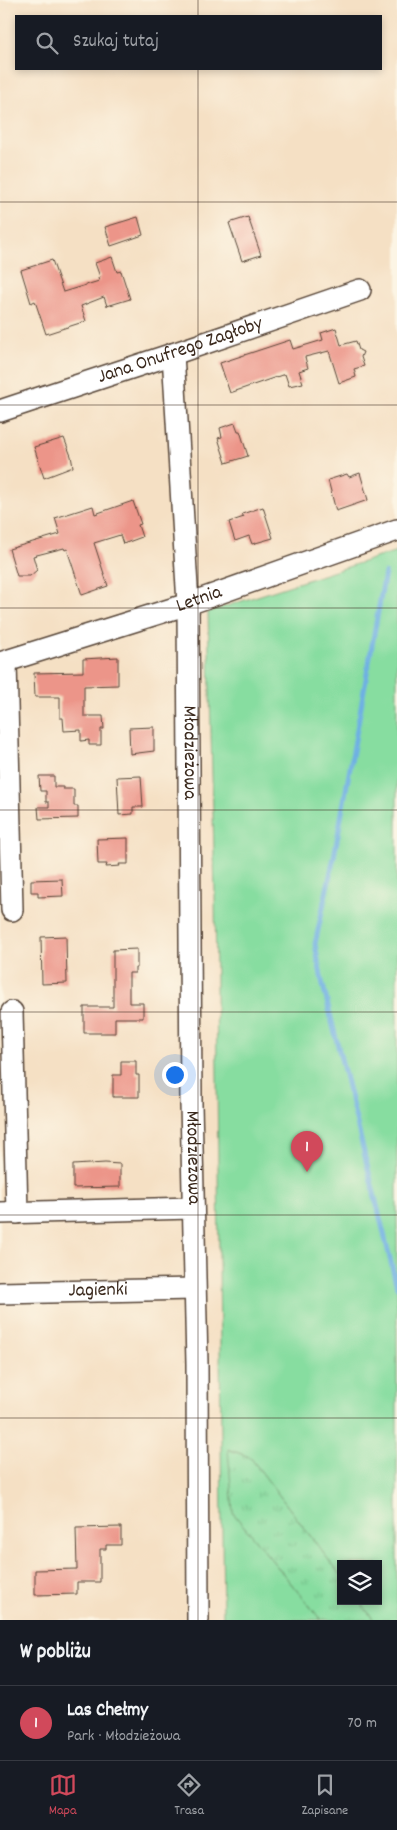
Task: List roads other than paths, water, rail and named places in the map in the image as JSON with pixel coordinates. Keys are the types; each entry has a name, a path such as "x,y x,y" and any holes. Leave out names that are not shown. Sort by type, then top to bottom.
{"street":[{"name":"Jana Onufrego Zagłoby","path":"0,411 360,290"},
{"name":"Młodzieżowa","path":"173,354 188,604 191,1104 197,1384 198,1620"},
{"name":"Letnia","path":"3,663 188,604 397,530"},
{"path":"3,663 12,910"},
{"path":"12,1012 9,1213 193,1208"},
{"name":"Jagienki","path":"0,1293 194,1289"}],"waterway":[{"path":"385,573 334,857 315,944 322,981 397,1287"}],"place":[{"name":"Las Chełmy","path":"307,1172"}]}
